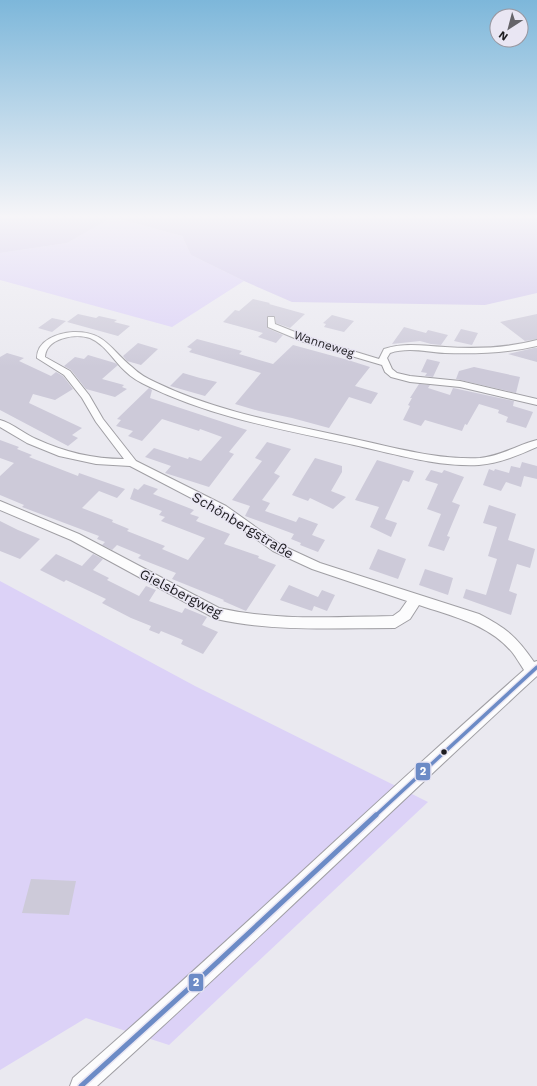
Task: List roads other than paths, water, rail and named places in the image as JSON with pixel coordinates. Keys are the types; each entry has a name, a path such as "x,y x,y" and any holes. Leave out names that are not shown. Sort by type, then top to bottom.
{"street":[{"name":"Wanneweg","path":"271,319 271,325 307,340 384,363"},
{"name":"Schönbergstraße","path":"535,669 516,647 497,630 474,618 415,600 316,566 298,558 264,540 222,509 132,463 99,420 86,397 67,372 41,358 40,355 44,345 64,335 89,334 99,339 130,370 146,381 184,398 212,408 266,422 417,456 450,461 491,460 537,443"},
{"path":"537,343 491,350 446,350 404,346 387,351 383,358 388,370 394,375 410,379 460,384 537,402"},
{"path":"0,424 45,447 64,454 107,464 132,463"},
{"name":"Gielsbergweg","path":"0,505 75,537 216,613 238,619 260,622 395,622 405,615 415,600"},
{"path":"81,1086 168,1009 535,669"}]}
